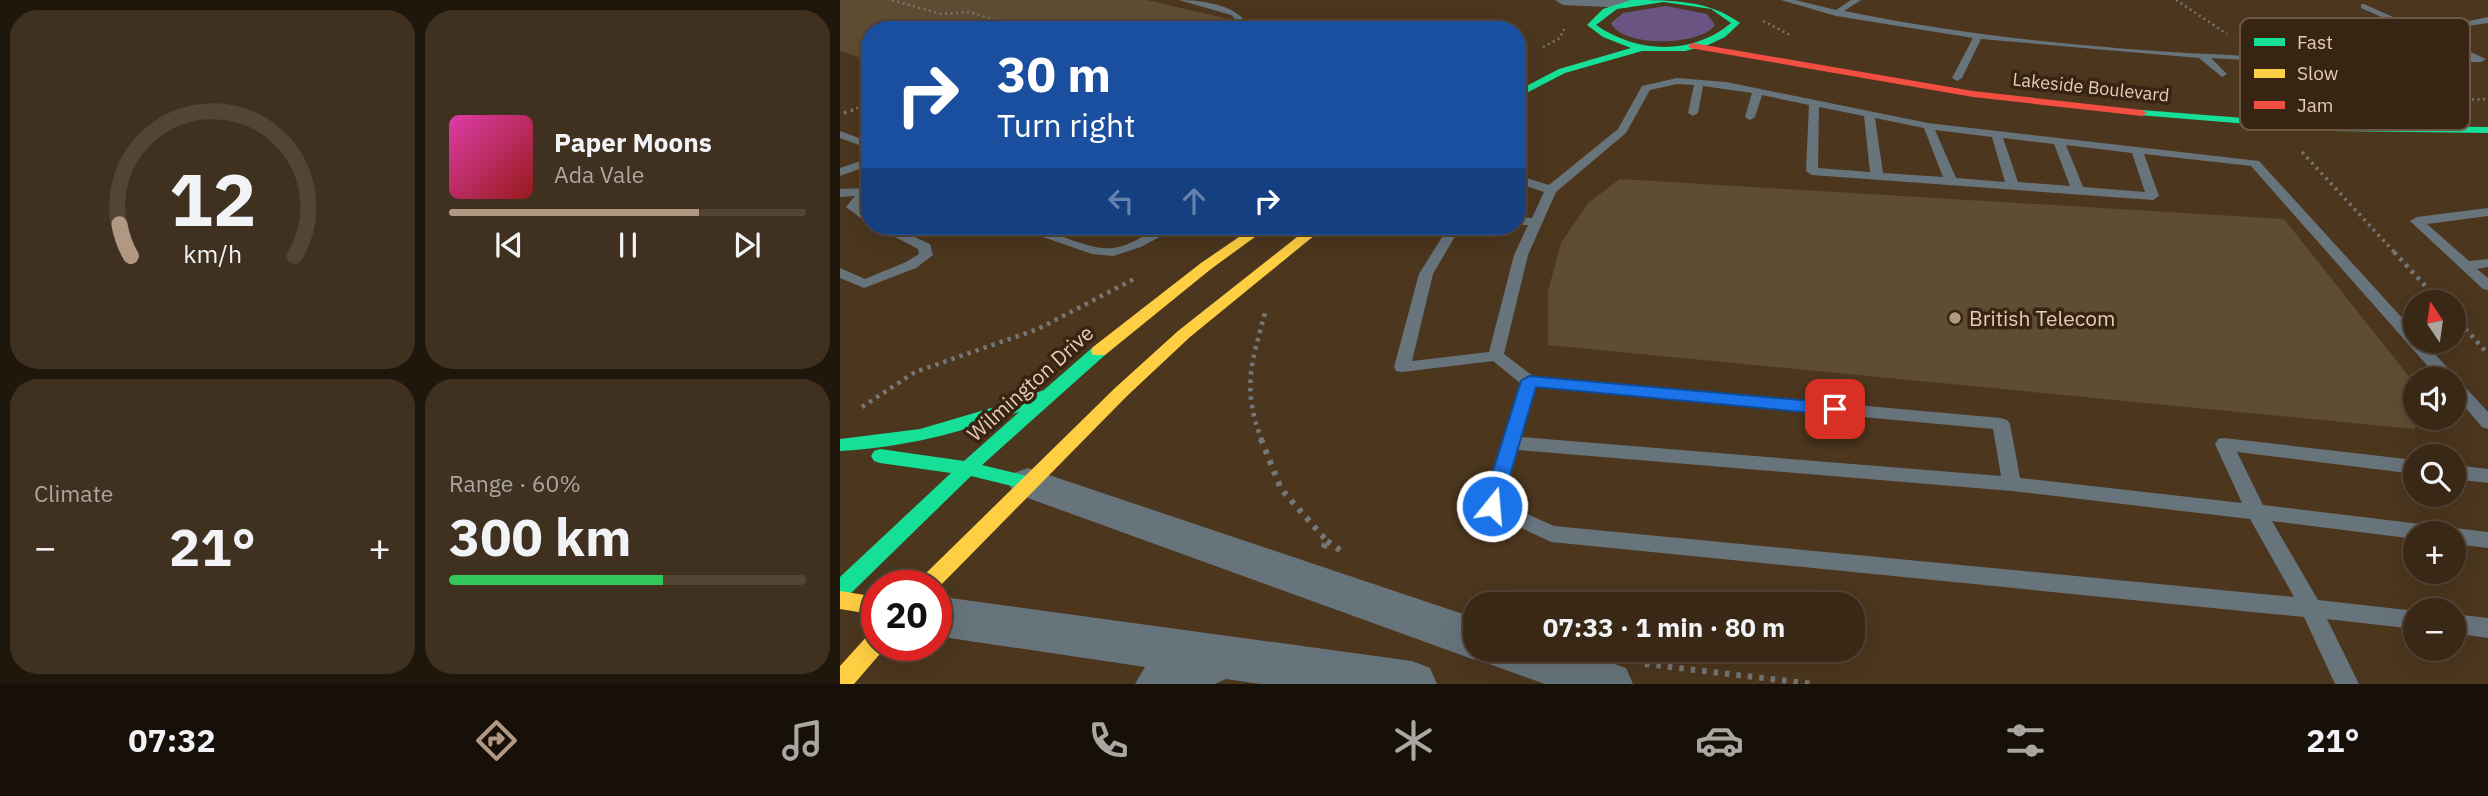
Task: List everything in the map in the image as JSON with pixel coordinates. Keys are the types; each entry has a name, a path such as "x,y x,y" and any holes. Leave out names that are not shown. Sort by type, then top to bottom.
{"main road":[{"path":"1664,0 1699,3 1728,13 1741,26 1718,40 1693,46 1644,47 1614,42 1591,32 1603,11 1627,4 1664,0"},
{"name":"Lakeside Boulevard","path":"1777,45 1861,63 1957,78 2140,102 2240,109"},
{"name":"Lakeside Boulevard","path":"1693,46 1973,94 2152,114 2240,120"},
{"path":"1526,90 1562,71 1644,47"},
{"path":"1538,57 1564,52"},
{"name":"Lakeside Boulevard","path":"2470,116 2488,116"},
{"name":"Lakeside Boulevard","path":"2470,130 2488,130"},
{"name":"Wilmington Drive","path":"840,590 1046,395 1193,275 1249,235"},
{"path":"943,570 1028,483 1184,334 1308,235"},
{"path":"840,448 912,440 958,430 1046,395"},
{"path":"840,448 966,468 1028,483"},
{"path":"840,600 861,603"},
{"path":"840,683 861,659"}],"street":[{"path":"1541,0 1567,4 1627,4"},
{"path":"1567,4 1585,13 1591,32"},
{"path":"1028,483 1463,635"},
{"path":"952,617 1412,684"},
{"path":"1160,684 1227,656"},
{"path":"1568,662 1620,673"}],"lane":[{"path":"1183,0 1234,13 1237,21"},
{"path":"1785,0 1836,13 1978,36 2240,58"},
{"path":"1836,13 1857,0"},
{"path":"2364,6 2390,18"},
{"path":"2470,23 2488,20"},
{"path":"1957,78 1978,36"},
{"path":"2202,55 2222,74"},
{"path":"2470,55 2481,60 2470,60"},
{"path":"1496,356 1521,255 1551,190 1622,131 1646,88 1677,81 1758,91 1928,126 2255,163 2437,367"},
{"path":"1693,113 1699,83"},
{"path":"1750,117 1758,91"},
{"path":"1814,103 1812,171 2153,196 2137,149"},
{"path":"1869,114 1877,176"},
{"path":"1928,126 1951,181"},
{"path":"1996,133 2013,186"},
{"path":"840,134 861,142"},
{"path":"2059,141 2078,190"},
{"path":"840,172 861,164"},
{"path":"1526,182 1551,190"},
{"path":"840,193 861,191"},
{"path":"861,197 852,206 861,214"},
{"path":"2488,212 2417,220 2488,286"},
{"path":"1526,221 1536,222"},
{"path":"840,272 864,284 911,265 926,255 925,247 899,235"},
{"path":"1054,235 1094,251 1114,252 1153,235"},
{"path":"1450,235 1426,274 1402,367 1496,356 1529,381 2001,424 2012,484"},
{"path":"2467,266 2488,263"},
{"path":"1529,381 1492,506 1550,534 2403,619"},
{"path":"2466,398 2488,423"},
{"path":"1511,443 2012,484 2403,530"},
{"path":"2347,684 2311,608 2256,512 2224,444 2403,466"},
{"path":"2466,473 2488,476"},
{"path":"2466,537 2488,540"},
{"path":"2466,625 2488,628"}],"path":[{"path":"892,0 941,13 969,12 1000,21"},
{"path":"2176,0 2240,43"},
{"path":"1538,57 1560,38 1567,23 1560,12 1567,4"},
{"path":"1761,18 1766,24 1802,40"},
{"path":"2470,100 2488,99"},
{"path":"840,114 861,107"},
{"path":"2281,130 2429,290"},
{"path":"851,414 915,372 1038,329 1144,273"},
{"path":"1269,299 1250,369 1250,410 1280,489 1327,541 1305,580"},
{"path":"2466,329 2488,354"},
{"path":"1620,673 1812,684"}],"shaded area":[{"path":"1666,6 1707,14 1715,25 1707,32 1694,37 1662,41 1630,37 1618,31 1611,23 1623,13"}],"building":[{"path":"840,0 1147,0 1225,18 1224,21 861,21 861,58 840,51"},
{"name":"British Telecom","path":"1620,179 2284,219 2403,369 2403,428 1548,345 1548,291 1561,243 1588,203"}],"traffic: fast":[{"path":"1664,0 1713,7 1736,23 1722,35 1705,43 1665,50 1624,43 1606,36 1591,25 1614,7 1634,2 1664,0"},
{"path":"1526,90 1562,71 1641,48"},
{"path":"2142,113 2240,121"},
{"path":"2470,130 2488,130"},
{"path":"840,590 992,445 1099,351"},
{"path":"840,445 894,440 945,429 1046,395"},
{"path":"880,456 966,468 1028,483"}],"traffic: slow":[{"path":"1099,351 1206,266 1250,235"},
{"path":"943,570 1121,392 1184,334 1308,235"},
{"path":"840,600 861,603"},
{"path":"840,683 861,659"}],"traffic: jam":[{"path":"1693,46 1973,94 2142,113"}],"place":[{"name":"British Telecom","path":"1955,318"}],"route":[{"path":"1492,506 1529,381 1835,409"}]}
